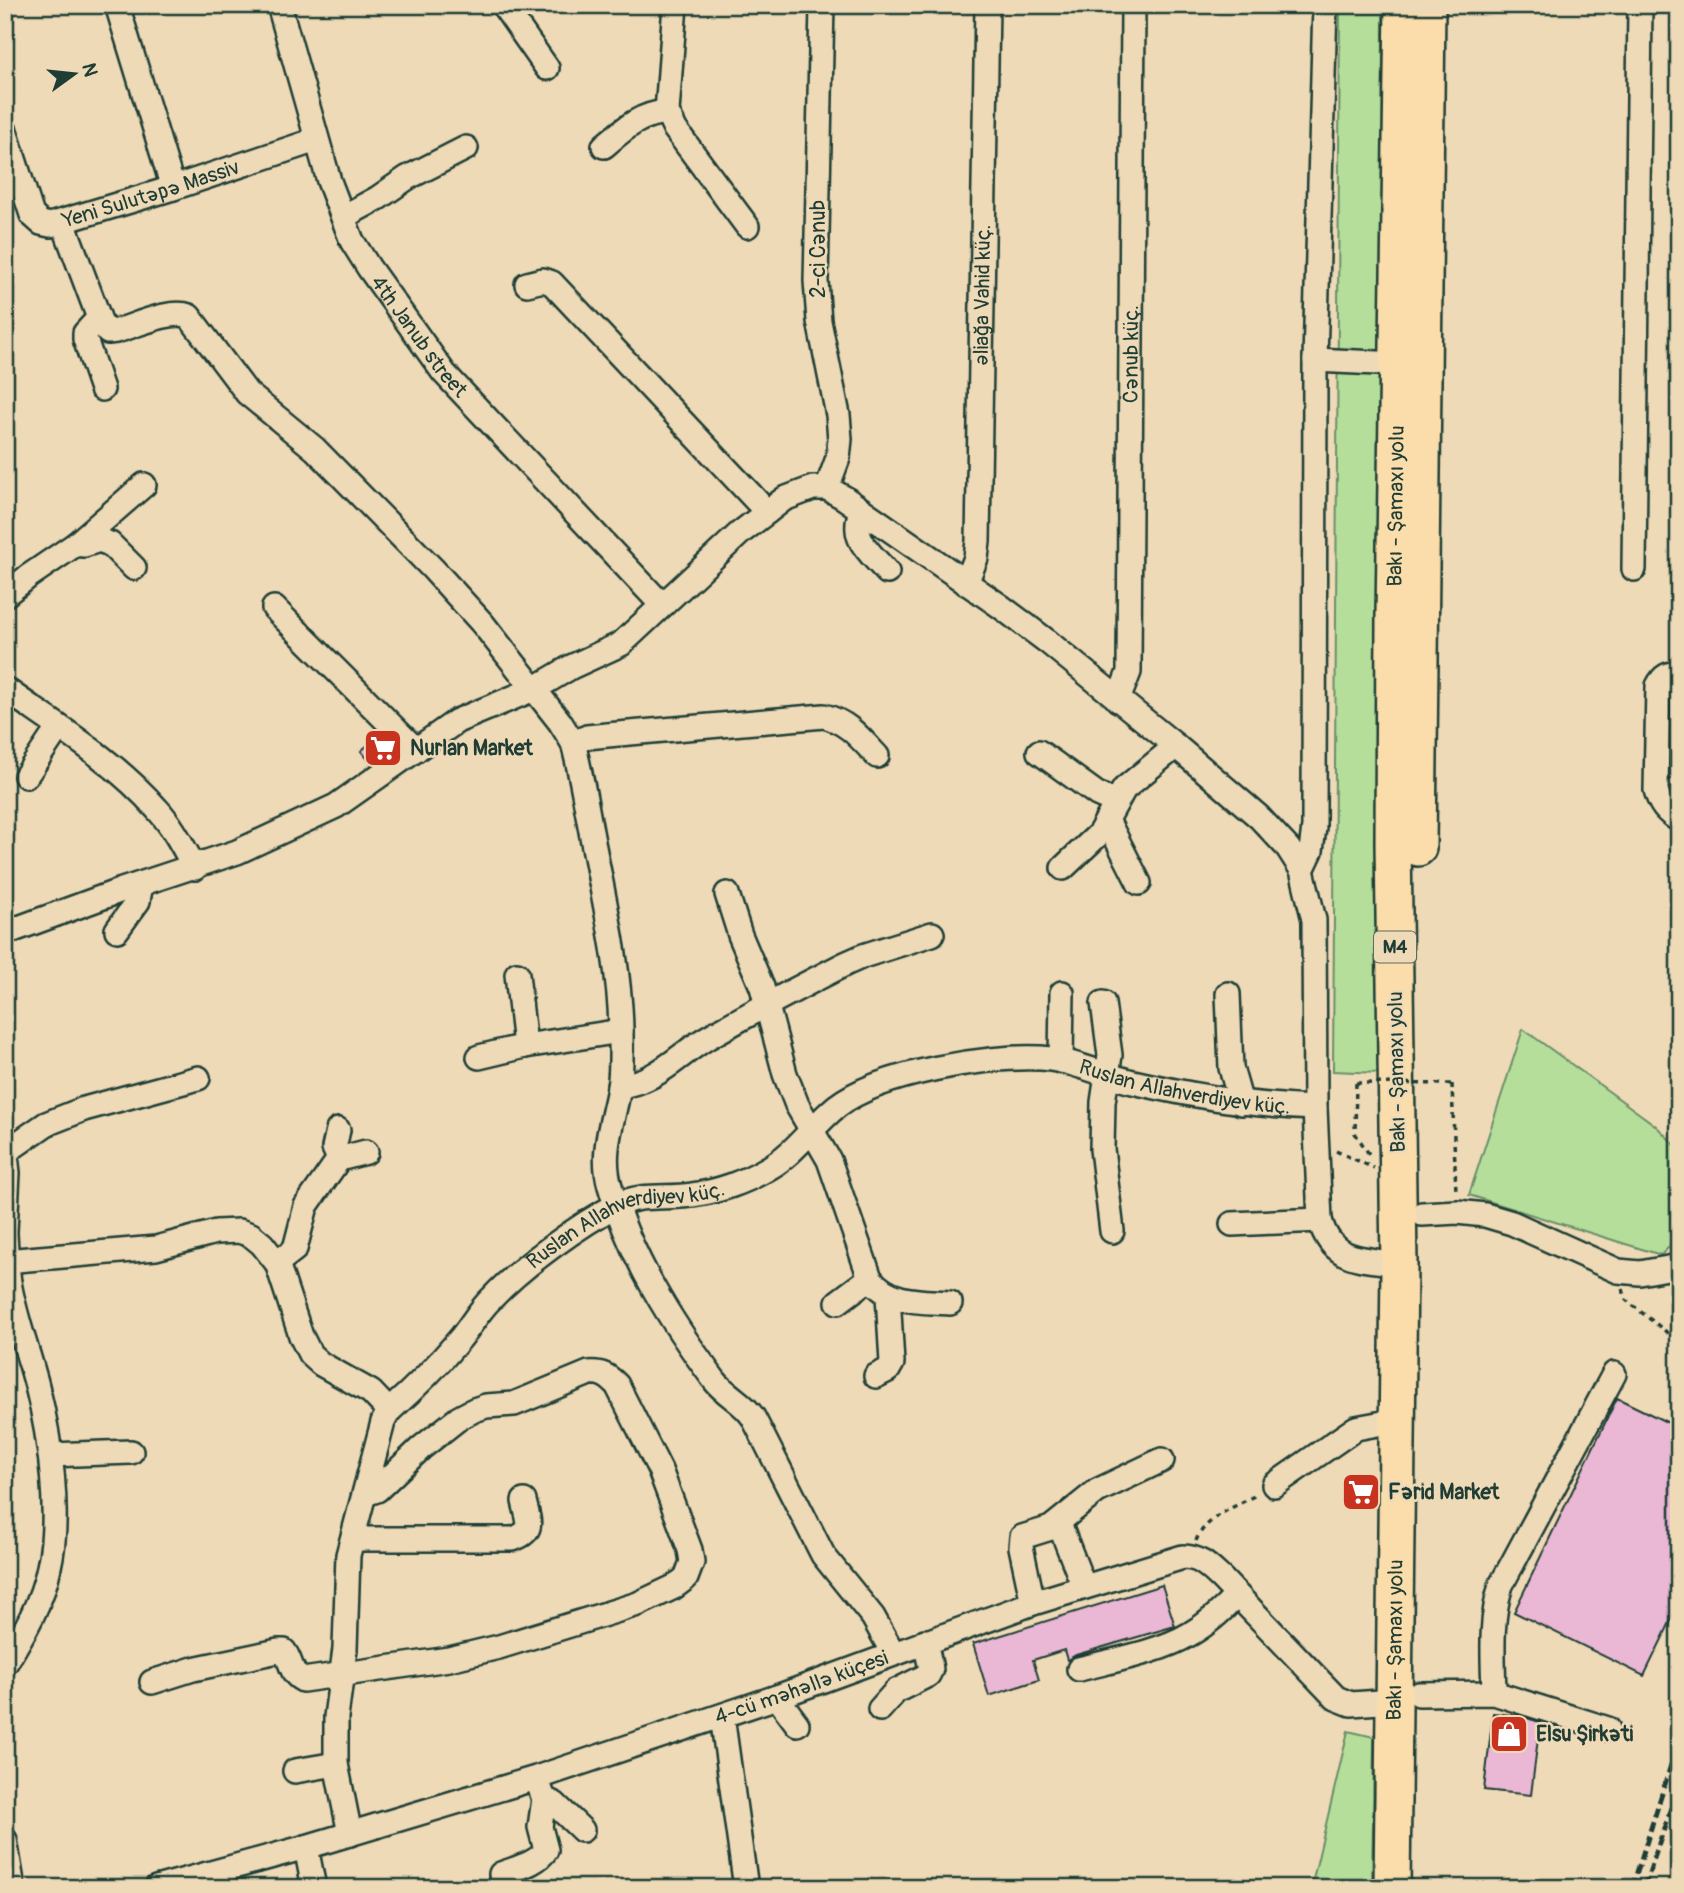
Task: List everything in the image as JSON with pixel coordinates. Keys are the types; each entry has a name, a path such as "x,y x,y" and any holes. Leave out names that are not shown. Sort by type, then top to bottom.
{"highway":[{"name":"Bakı - Şamaxı yolu","path":"1403,5 1394,843 1399,1420 1416,1888"},
{"name":"Bakı - Şamaxı yolu","path":"1392,1888 1407,1697 1422,1214 1418,845 1427,5"}],"street":[{"path":"117,5 173,188"},
{"name":"4th Janub street","path":"279,5 316,140 352,241 369,268 444,373 662,605"},
{"path":"503,5 547,68"},
{"path":"675,5 667,112 675,129 747,226"},
{"name":"2-ci Cənub","path":"822,5 816,281 819,321 838,415 840,439 838,458 827,488"},
{"name":"Əliağa Vahid küç.","path":"966,583 976,558 978,541 987,5"},
{"name":"Cənub küç.","path":"1118,700 1129,672 1132,5"},
{"path":"1302,870 1311,851 1314,827 1315,360 1325,5"},
{"path":"1634,569 1640,5"},
{"path":"604,146 637,119 652,113 667,112"},
{"name":"Yeni Sulutəpə Massiv","path":"7,143 32,215 41,223 50,225 173,188 316,140"},
{"path":"343,217 407,178 466,148"},
{"path":"63,222 98,319 108,331 180,313 188,316 247,393 315,449 483,624 560,722 573,743 611,933 621,1031 619,1086 606,1143 610,1185 617,1206 640,1264 672,1317 720,1387 753,1417 823,1555 873,1617 893,1653"},
{"path":"527,284 543,280 552,283 767,512"},
{"path":"98,319 85,333 85,339 102,389"},
{"path":"1315,360 1398,364"},
{"path":"5,595 76,544 144,485"},
{"path":"5,933 261,842 336,806 457,721 534,689 571,667 621,644 740,533 767,512 798,492 827,488 1048,642 1177,746 1259,817 1288,848 1302,870 1314,920 1315,1108 1320,1220 1324,1235 1341,1253 1399,1264"},
{"path":"861,511 856,532 861,543 887,572"},
{"path":"76,544 84,545 99,540 110,544 134,568"},
{"path":"274,608 416,750"},
{"path":"1679,674 1662,677 1658,686 1656,790 1659,803 1679,820"},
{"path":"5,689 114,768 158,809 175,831 195,867"},
{"path":"573,743 587,737 824,716 850,727 877,756"},
{"path":"26,776 59,727"},
{"path":"1063,868 1099,834 1124,789 1177,746"},
{"path":"1039,752 1097,794 1111,811 1139,883"},
{"path":"117,930 138,901 141,884"},
{"path":"727,894 768,1005 785,1074 797,1105 829,1160 870,1278 877,1288 888,1295 904,1300 950,1303"},
{"path":"619,1086 634,1085 650,1079 708,1037 863,956 932,934"},
{"path":"517,974 525,1046"},
{"path":"1061,1061 1062,993"},
{"path":"1228,994 1231,1068 1241,1104"},
{"path":"1103,1003 1109,1036 1102,1149 1112,1231"},
{"path":"479,1057 525,1046 621,1031"},
{"name":"Ruslan Allahverdiyev küç.","path":"350,1834 337,1764 335,1717 346,1639 346,1572 376,1443 389,1411 446,1354 504,1286 557,1244 632,1198 692,1195 713,1191 766,1170 846,1100 893,1080 989,1060 1041,1058 1061,1061 1129,1082 1241,1104 1315,1108"},
{"path":"5,1664 32,1619 50,1566 53,1542 52,1475 46,1424 13,1334 6,1261 6,1160 47,1124 84,1109 198,1078"},
{"path":"338,1130 334,1148 339,1159"},
{"path":"277,1263 295,1249 306,1206 339,1159 366,1152"},
{"path":"1422,1214 1457,1212 1485,1215 1512,1223 1618,1271 1640,1273 1679,1266"},
{"path":"1233,1224 1320,1220"},
{"path":"6,1261 156,1248 216,1232 239,1231 251,1235 277,1263 301,1336 310,1354 321,1364 371,1392 389,1411"},
{"path":"838,1302 870,1278"},
{"path":"876,1376 888,1370 892,1363 888,1295"},
{"path":"152,1682 193,1669 278,1651 284,1651 293,1673 303,1680 449,1659 499,1647 638,1604 674,1587 686,1578 692,1562 691,1549 660,1470 617,1385 608,1376 599,1373 589,1373 514,1404 486,1406 474,1410 459,1418 421,1448 377,1490 365,1494"},
{"path":"1494,1693 1493,1609 1501,1584 1614,1374"},
{"path":"1274,1485 1356,1427 1399,1420"},
{"path":"50,1455 131,1452"},
{"path":"1033,1603 1020,1548 1022,1537 1059,1523 1097,1491 1162,1460"},
{"path":"353,1539 513,1539 528,1531 524,1501"},
{"path":"1059,1523 1084,1587"},
{"path":"1192,1557 1207,1565 1336,1698 1351,1704 1407,1697 1494,1693 1608,1729"},
{"name":"4-cü məhəllə küçesi","path":"156,1888 350,1834 540,1788 722,1716 925,1641 1166,1560 1192,1557"},
{"path":"1079,1670 1190,1635 1219,1614 1237,1595"},
{"path":"880,1709 896,1691 928,1675 931,1669 925,1641"},
{"path":"778,1696 797,1724"},
{"path":"722,1716 746,1888"},
{"path":"295,1771 337,1764"},
{"path":"540,1788 582,1830"},
{"path":"501,1874 529,1864 546,1850 540,1827 540,1788"},
{"path":"5,1840 13,1888"},
{"path":"306,1847 314,1888"}],"path":[{"path":"1355,1133 1356,1083 1452,1084 1457,1212"},
{"path":"1317,1143 1379,1171"},
{"path":"1618,1271 1626,1300 1679,1342"},
{"path":"1192,1557 1197,1537 1202,1530 1228,1511 1274,1485"}],"green space":[{"path":"1340,5 1383,5 1379,1073 1333,1071"},
{"path":"1523,1029 1655,1125 1679,1149 1679,1237 1661,1255 1469,1195"},
{"path":"1348,1731 1374,1737 1372,1888 1311,1888"}],"building":[{"path":"380,734 394,748 372,764 361,751"},
{"path":"1617,1398 1679,1428 1679,1604 1644,1676 1514,1612"},
{"path":"1162,1585 1175,1626 1067,1660 1064,1650 1033,1660 1039,1680 989,1696 973,1644"},
{"path":"1493,1713 1520,1716 1540,1722 1531,1795 1484,1790"}],"railway":[{"path":"1673,1085 1679,1078"},
{"path":"1632,1888 1671,1765 1679,1749"},
{"path":"1644,1888 1679,1784"},
{"path":"1675,1888 1679,1871"}],"place":[{"name":"Nurlan Market","path":"383,748"},
{"name":"Fərid Market","path":"1361,1492"},
{"name":"Elsu Şirkəti","path":"1509,1734"}]}
